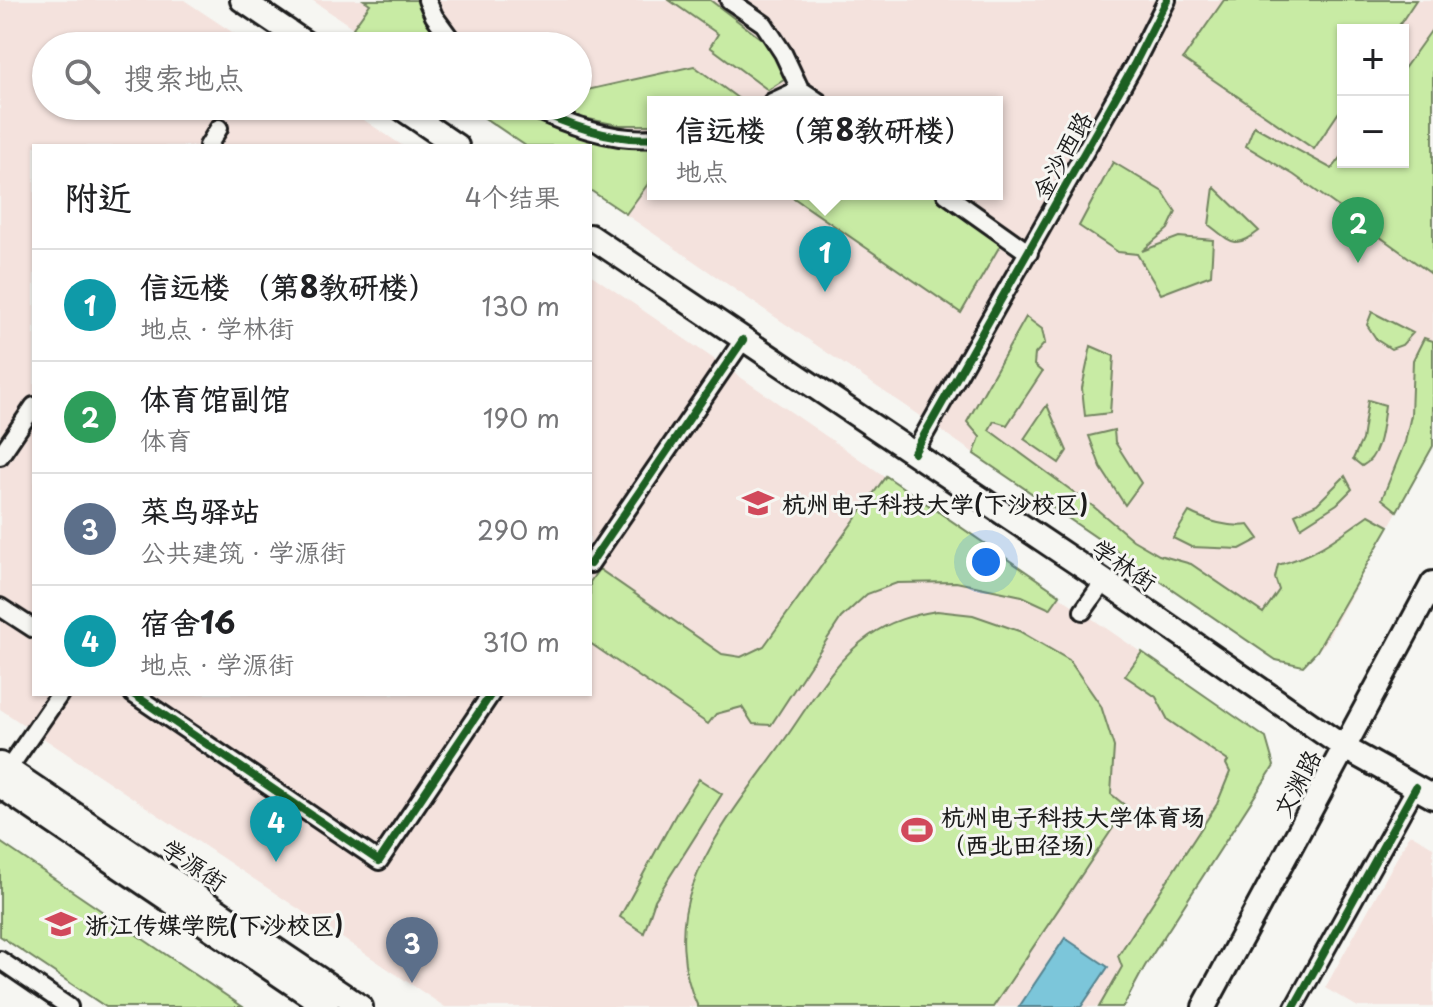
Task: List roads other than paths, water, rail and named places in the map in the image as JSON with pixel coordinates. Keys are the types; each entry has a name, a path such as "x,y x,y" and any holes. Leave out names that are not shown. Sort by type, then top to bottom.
{"main road":[{"path":"242,0 289,32"},
{"path":"419,120 454,144"},
{"name":"学林街","path":"592,237 1104,581 1345,748 1425,792"},
{"name":"文渊路","path":"1204,1007 1433,583"},
{"name":"学源街","path":"2,775 327,1007"},
{"name":"学源街","path":"2,775 361,1007"}],"street":[{"path":"427,0 446,32"},
{"path":"729,0 764,24 783,53 800,89 810,96"},
{"name":"金沙西路","path":"914,453 1134,65 1167,0"},
{"path":"785,96 800,89"},
{"path":"559,120 631,140 647,139"},
{"path":"209,144 219,128"},
{"path":"954,200 1029,253"},
{"path":"592,561 743,340"},
{"path":"0,456 32,409"},
{"path":"1083,611 1104,581"},
{"path":"0,607 32,628"},
{"path":"2,775 59,696"},
{"path":"136,696 379,861 490,696"},
{"path":"1294,1007 1425,792"},
{"path":"0,960 67,1006"}],"water":[{"path":"1065,938 1108,967 1081,1007 1019,1007"}],"place":[{"name":"体育馆副馆","path":"1358,263"},
{"name":"信远楼 （第8教研楼）","path":"825,292"},
{"name":"杭州电子科技大学(下沙校区)","path":"758,503"},
{"name":"杭州电子科技大学体育场 （西北田径场）","path":"917,830"},
{"name":"宿舍16","path":"276,862"},
{"name":"浙江传媒学院(下沙校区)","path":"61,924"},
{"name":"菜鸟驿站","path":"412,983"}]}
